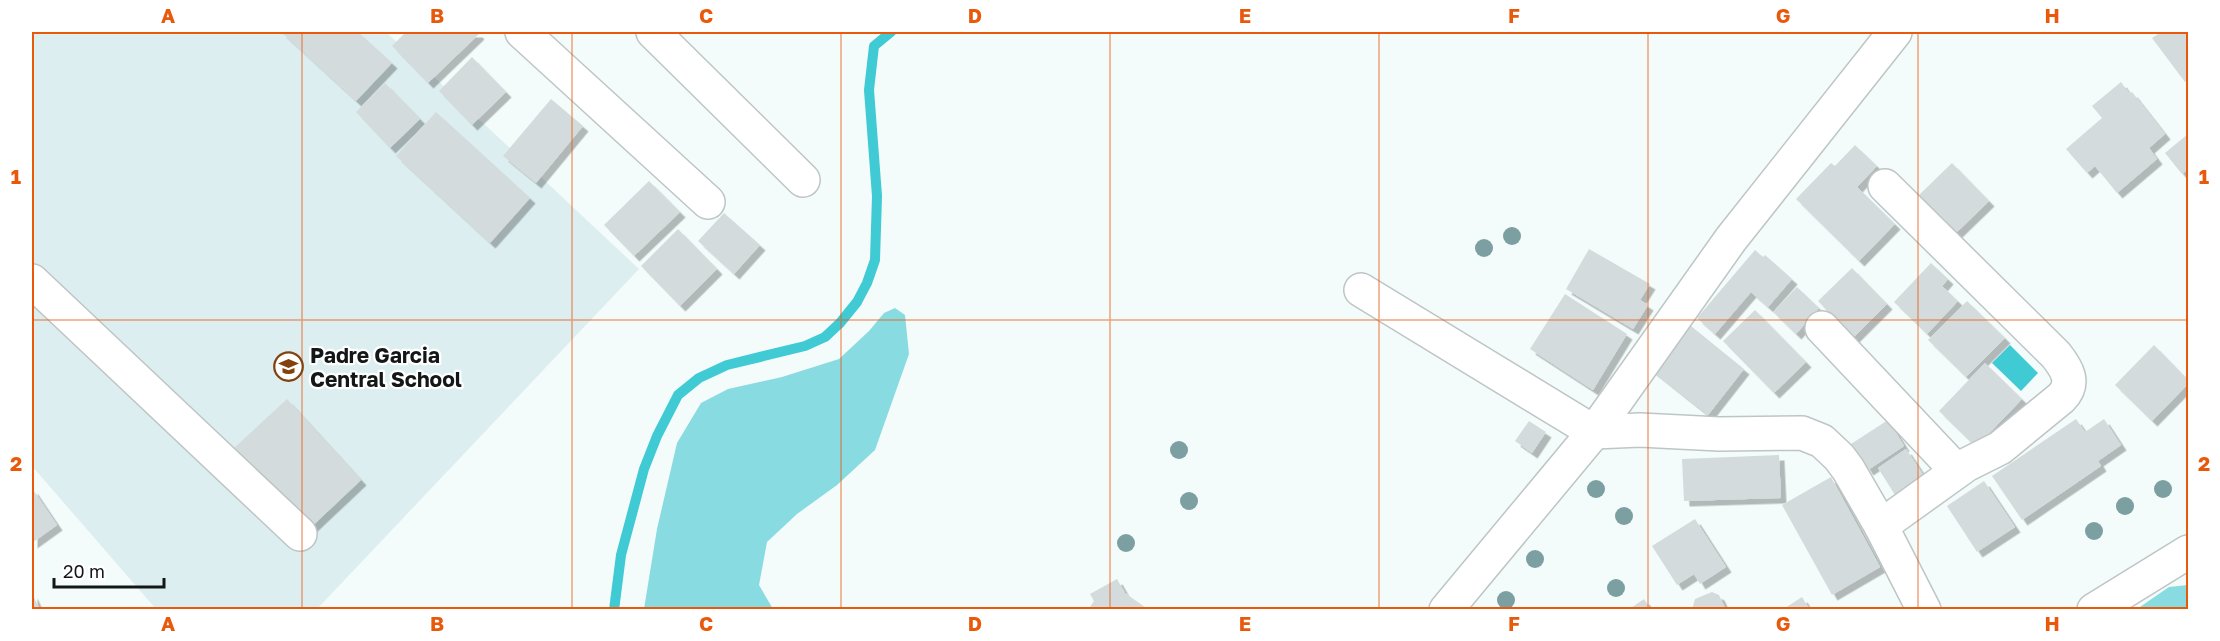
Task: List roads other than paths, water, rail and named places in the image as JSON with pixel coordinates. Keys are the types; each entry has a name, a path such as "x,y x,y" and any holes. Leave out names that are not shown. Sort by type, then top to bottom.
{"street":[{"path":"522,32 708,202"},
{"path":"653,32 803,180"},
{"path":"1446,609 1594,432 1731,239 1895,32"},
{"path":"1881,526 1957,471 2000,448 2069,389 2069,377 2056,355 1885,186"},
{"path":"32,281 300,534"},
{"path":"1361,290 1594,432 1641,430 1719,434 1791,433 1812,436 1822,441 1839,457 1881,526 1924,609"},
{"path":"1822,328 1957,471"},
{"path":"2094,609 2188,552"}],"waterway":[{"path":"614,610 621,555 644,469 657,436 678,395 699,378 727,365 805,346 825,337 857,302 867,283 875,260 877,196 869,90 874,46 891,32"}],"place":[{"name":"Padre Garcia Central School","path":"289,367"}]}
